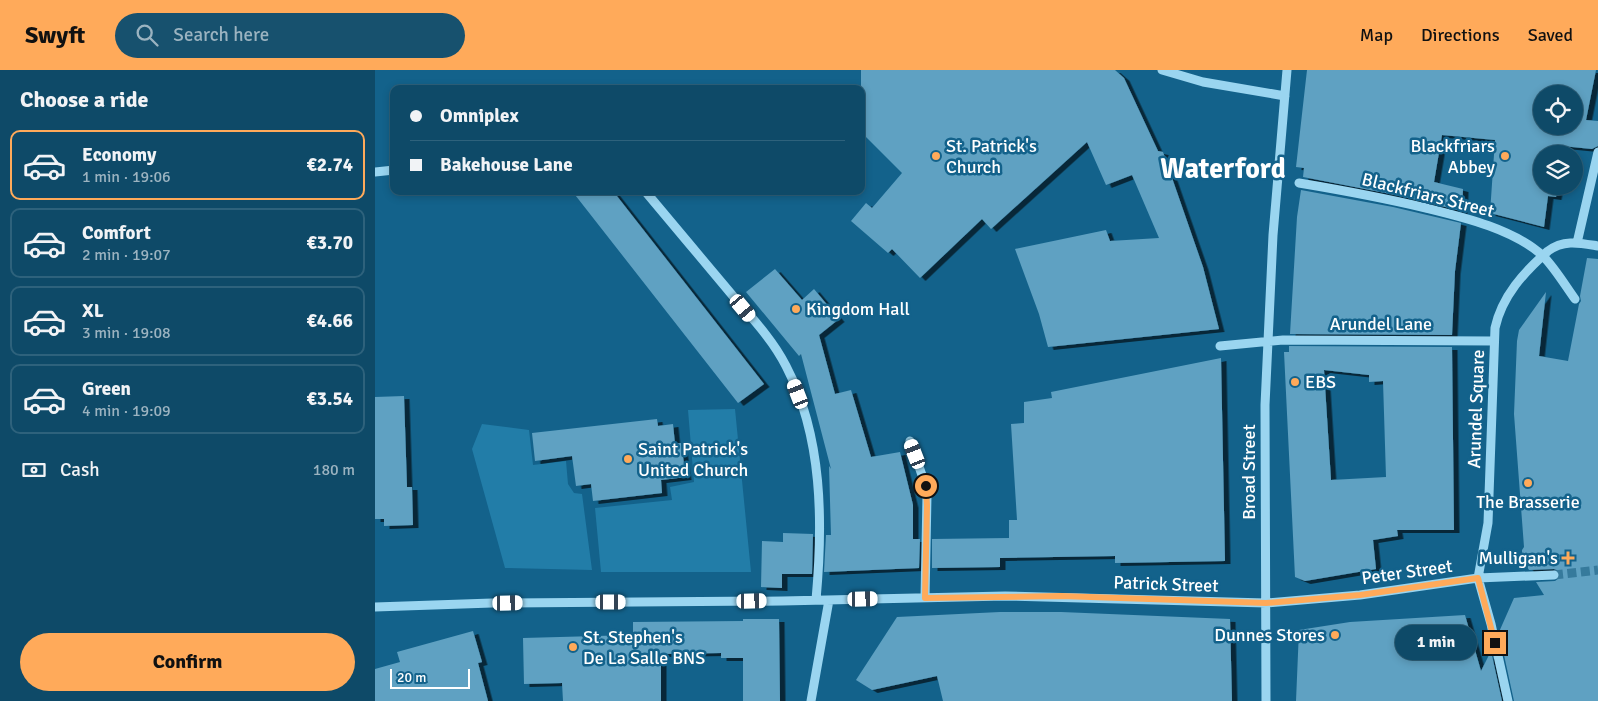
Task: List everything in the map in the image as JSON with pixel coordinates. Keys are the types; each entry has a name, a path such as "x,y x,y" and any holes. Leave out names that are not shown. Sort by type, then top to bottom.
{"street":[{"path":"1162,70 1203,82 1285,96"},
{"name":"Broad Street","path":"1266,701 1265,405 1273,235 1287,70"},
{"path":"1577,243 1598,152"},
{"path":"375,172 390,170"},
{"name":"Blackfriars Street","path":"1299,183 1382,198 1479,222 1511,236 1543,256"},
{"path":"648,195 767,337 785,364 792,379 809,431 817,490 819,548 816,600"},
{"name":"Arundel Square","path":"1478,578 1488,523 1494,341 1497,318 1505,300 1516,284 1554,247 1562,243 1598,246"},
{"path":"1543,256 1575,298"},
{"name":"Arundel Lane","path":"1220,346 1283,340 1494,341"},
{"path":"910,442 923,478 927,496 925,598"},
{"name":"Peter Street","path":"1266,603 1360,595 1478,578 1554,575"},
{"path":"1478,578 1491,624 1508,701"},
{"name":"Patrick Street","path":"375,607 538,602 1061,596 1266,603"},
{"path":"811,701 829,600"}],"shaded area":[{"path":"735,409 751,572 601,572 595,508 672,500 670,487 694,482 688,410"},
{"path":"482,424 529,430 533,465 566,461 568,484 574,493 582,494 592,570 505,568 472,449"}],"building":[{"path":"861,70 1115,70 1124,78 1158,151 1163,152 1203,267 1219,329 1048,347 1039,314 1015,249 1106,230 1110,241 1159,238 1132,175 1106,185 1087,142 991,229 982,219 920,278 892,249 888,253 851,221 866,203 872,208 902,173 865,136 865,85 861,85"},
{"path":"1307,70 1596,70 1586,120 1598,121 1598,146 1592,149 1583,148 1583,145 1533,145 1533,195 1556,195 1556,197 1548,196 1544,227 1490,213 1495,140 1442,135 1434,182 1463,189 1462,211 1396,195 1303,177 1304,168 1296,167"},
{"path":"1301,190 1393,207 1461,223 1455,271 1452,335 1290,334 1297,217"},
{"path":"575,195 616,195 764,384 738,403"},
{"path":"1587,258 1598,259 1598,701 1514,701 1499,632 1514,598 1544,595 1536,582 1555,581 1560,575 1559,571 1554,569 1529,570 1522,558 1524,547 1514,414 1517,341 1519,330 1546,292 1539,356 1568,361 1581,301 1580,296"},
{"path":"775,269 802,300 814,289 839,319 819,335 835,394 851,390 871,457 900,452 913,505 913,539 920,539 919,568 824,572 826,535 831,535 829,466 831,469 801,354 799,356 746,292"},
{"path":"1289,346 1452,347 1454,530 1397,530 1398,536 1373,540 1376,569 1305,581 1295,577 1284,352 1289,352","holes":["1324,370 1369,375 1369,382 1383,381 1386,477 1331,480"]},
{"path":"1221,358 1225,561 1115,563 1115,556 1000,558 1000,567 932,568 932,539 1009,538 1009,520 1017,520 1011,424 1024,423 1024,402 1052,398 1051,392"},
{"path":"404,396 407,487 412,487 413,525 384,526 384,519 375,519 375,397"},
{"name":"Saint Patrick's United Church","path":"657,419 658,426 673,424 675,444 681,443 686,477 661,480 662,493 593,501 591,484 576,486 572,456 535,461 532,433"},
{"path":"783,533 813,534 812,574 782,574 782,588 761,587 762,541 783,542"},
{"path":"1000,612 1061,612 1230,619 1232,701 943,701 937,676 872,690 856,680 897,617"},
{"path":"1465,615 1481,671 1491,651 1502,701 1296,701 1299,630 1350,622"},
{"path":"743,619 779,619 780,701 743,701 743,658 721,658 721,653 661,654 661,701 563,701 562,683 524,684 523,638 633,635 633,622 743,621"},
{"path":"473,631 482,662 478,663 488,701 375,701 375,669 400,662 397,652"}],"tunnel":[{"path":"1554,575 1598,570"}],"place":[{"name":"St. Patrick's Church","path":"936,156"},
{"name":"Blackfriars Abbey","path":"1505,156"},
{"name":"Kingdom Hall","path":"796,309"},
{"name":"EBS","path":"1295,382"},
{"name":"Saint Patrick's United Church","path":"628,459"},
{"name":"The Brasserie","path":"1528,483"},
{"name":"Mulligan's","path":"1568,558"},
{"name":"Dunnes Stores","path":"1335,635"},
{"name":"St. Stephen's De La Salle BNS","path":"573,647"}],"district":[{"name":"Waterford","path":"1223,168"}],"route":[{"path":"926,486 925,598 1061,596 1266,603 1298,602 1478,578 1495,643"}]}
